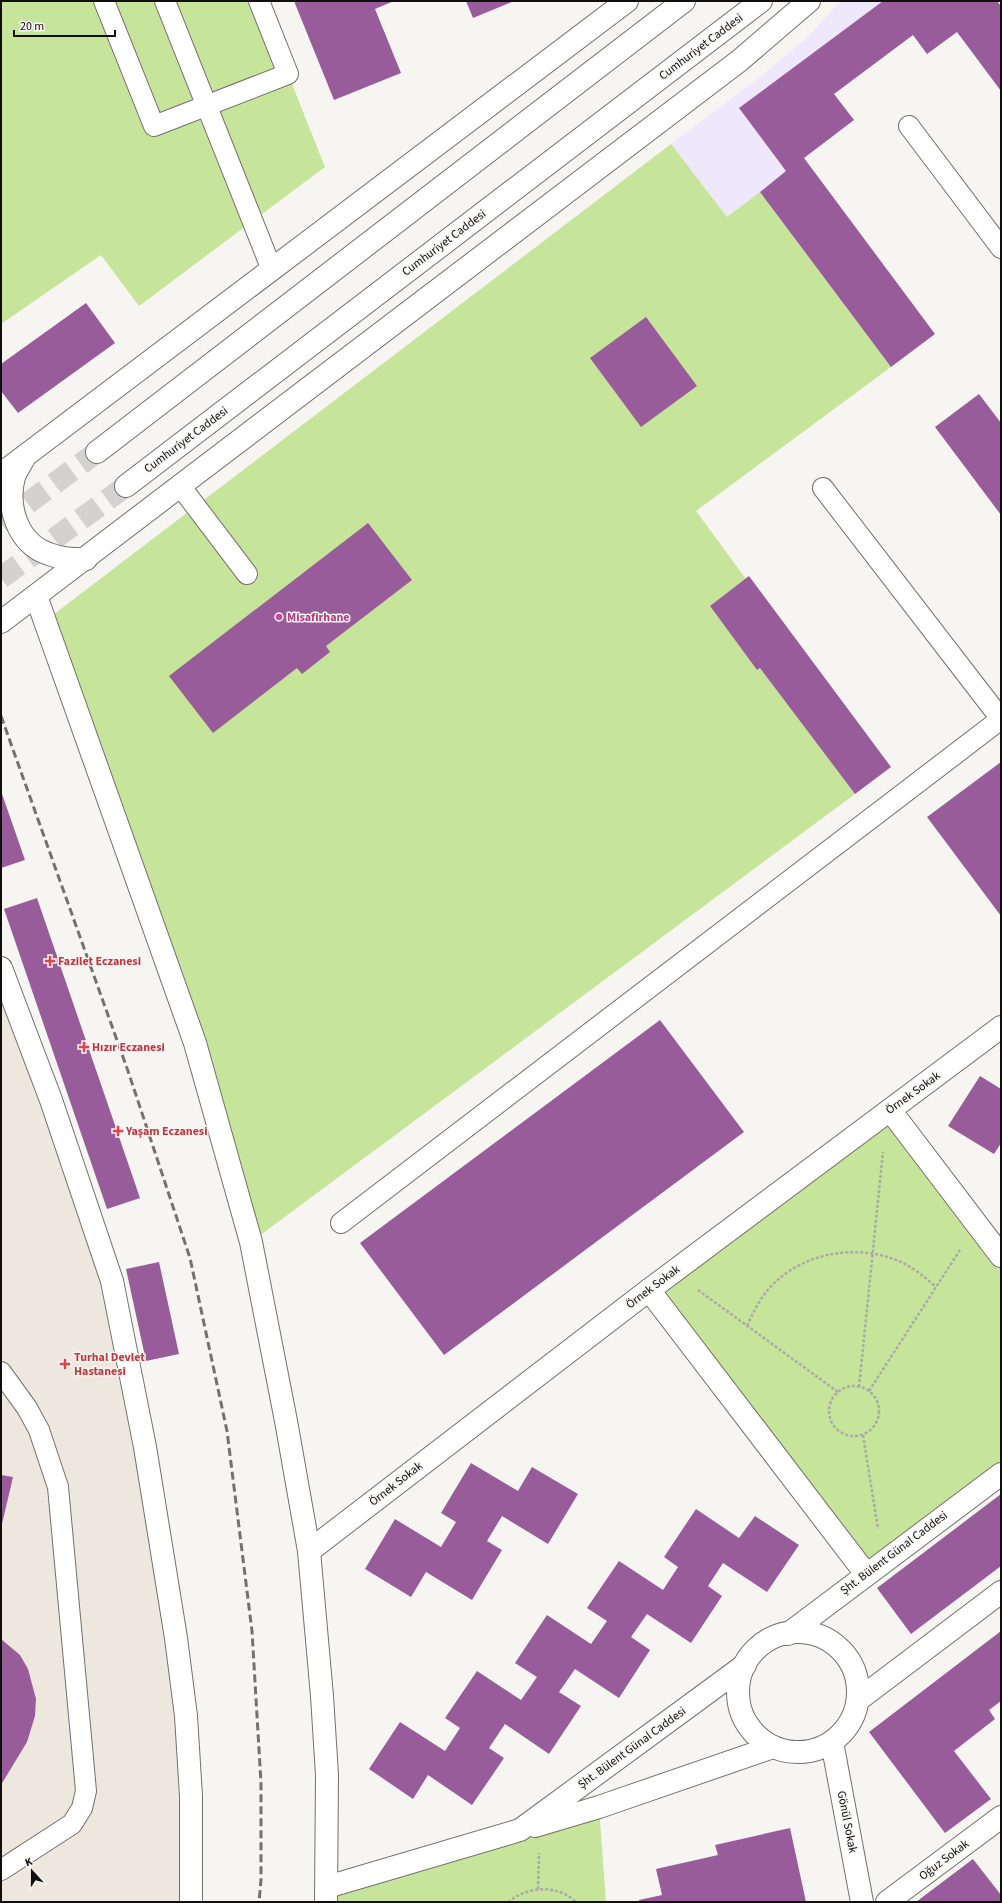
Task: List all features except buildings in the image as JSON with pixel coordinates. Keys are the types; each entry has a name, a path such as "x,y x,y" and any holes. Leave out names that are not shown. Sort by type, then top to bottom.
{"main road":[{"path":"1,474 627,1"},
{"path":"97,452 684,1"},
{"name":"Cumhuriyet Caddesi","path":"126,486 762,1"},
{"path":"1,622 181,487 739,61 808,1"},
{"path":"24,457 14,476 11,494 13,513 20,530 32,544 48,554 66,559 86,559"},
{"path":"36,596 197,1051 251,1242 286,1420 309,1551 320,1666 326,1767 327,1895"},
{"path":"1,968 50,1100 112,1281 145,1447 169,1588 185,1708 190,1796 191,1902"},
{"name":"Örnek Sokak","path":"309,1551 672,1272 1001,1027"},
{"path":"889,1111 976,1223 999,1248"},
{"path":"649,1290 875,1568"},
{"name":"Şht. Bülent Günal Caddesi","path":"788,1634 1001,1474"},
{"path":"858,1700 1001,1592"},
{"path":"800,1632 813,1634 824,1638 835,1645 851,1664 856,1676 858,1700 855,1713 850,1724 842,1734 832,1742 810,1752 785,1751 773,1747 754,1733 742,1712 738,1700 740,1676 750,1656 767,1641 788,1634 800,1632"},
{"name":"Şht. Bülent Günal Caddesi","path":"520,1830 745,1665"},
{"name":"Gönül Sokak","path":"832,1742 862,1902"},
{"name":"Şht. Bülent Günal Caddesi","path":"327,1895 520,1830 599,1807 773,1747"},
{"name":"Oğuz Sokak","path":"887,1902 1001,1817"}],"lane":[{"path":"104,1 154,126 288,74 259,1"},
{"path":"165,1 272,270"},
{"path":"909,126 1001,248"},
{"path":"181,487 247,574"},
{"path":"341,1223 1001,719 823,488"},
{"path":"1,1372 27,1408 39,1430 58,1486 86,1791 82,1808 72,1824 1,1870"}],"path":[{"path":"858,1386 889,1111"},
{"path":"869,1391 976,1223"},
{"path":"747,1326 758,1305 772,1286 789,1272 805,1263 838,1253 872,1253 907,1265 936,1287"},
{"path":"672,1272 838,1392"},
{"path":"852,1386 858,1386 869,1391 875,1396 880,1411 875,1426 863,1435 848,1436 840,1432 831,1420 830,1405 838,1392 852,1386"},
{"path":"863,1435 875,1568"},
{"path":"508,1902 526,1891 538,1889 552,1890 564,1894 576,1902"}],"shaded area":[{"path":"840,1 998,2 927,54 913,35 834,94 854,120 727,217 671,144 755,81 808,37"},
{"name":"Turhal Devlet Hastanesi","path":"1,968 112,1281 169,1588 191,1902 1,1902"}],"green space":[{"path":"1,1 259,1 325,167 139,306 101,255 1,324"},
{"path":"671,144 727,217 760,192 891,367 696,511 746,579 710,606 757,670 760,668 855,794 251,1242 45,621"},
{"path":"887,1112 1001,1256 1001,1474 866,1574 649,1290"},
{"path":"599,1807 606,1902 326,1902 327,1887"}],"tunnel":[{"path":"1,523 97,452"},
{"path":"1,578 126,486"}],"railway":[{"path":"1,716 128,1071 190,1258 227,1431 252,1631 261,1783 261,1880 259,1902"}],"place":[{"name":"Misafirhane","path":"279,617"},
{"name":"Fazilet Eczanesi","path":"50,961"},
{"name":"Hızır Eczanesi","path":"84,1047"},
{"name":"Yaşam Eczanesi","path":"118,1131"},
{"name":"Turhal Devlet Hastanesi","path":"65,1364"}]}
